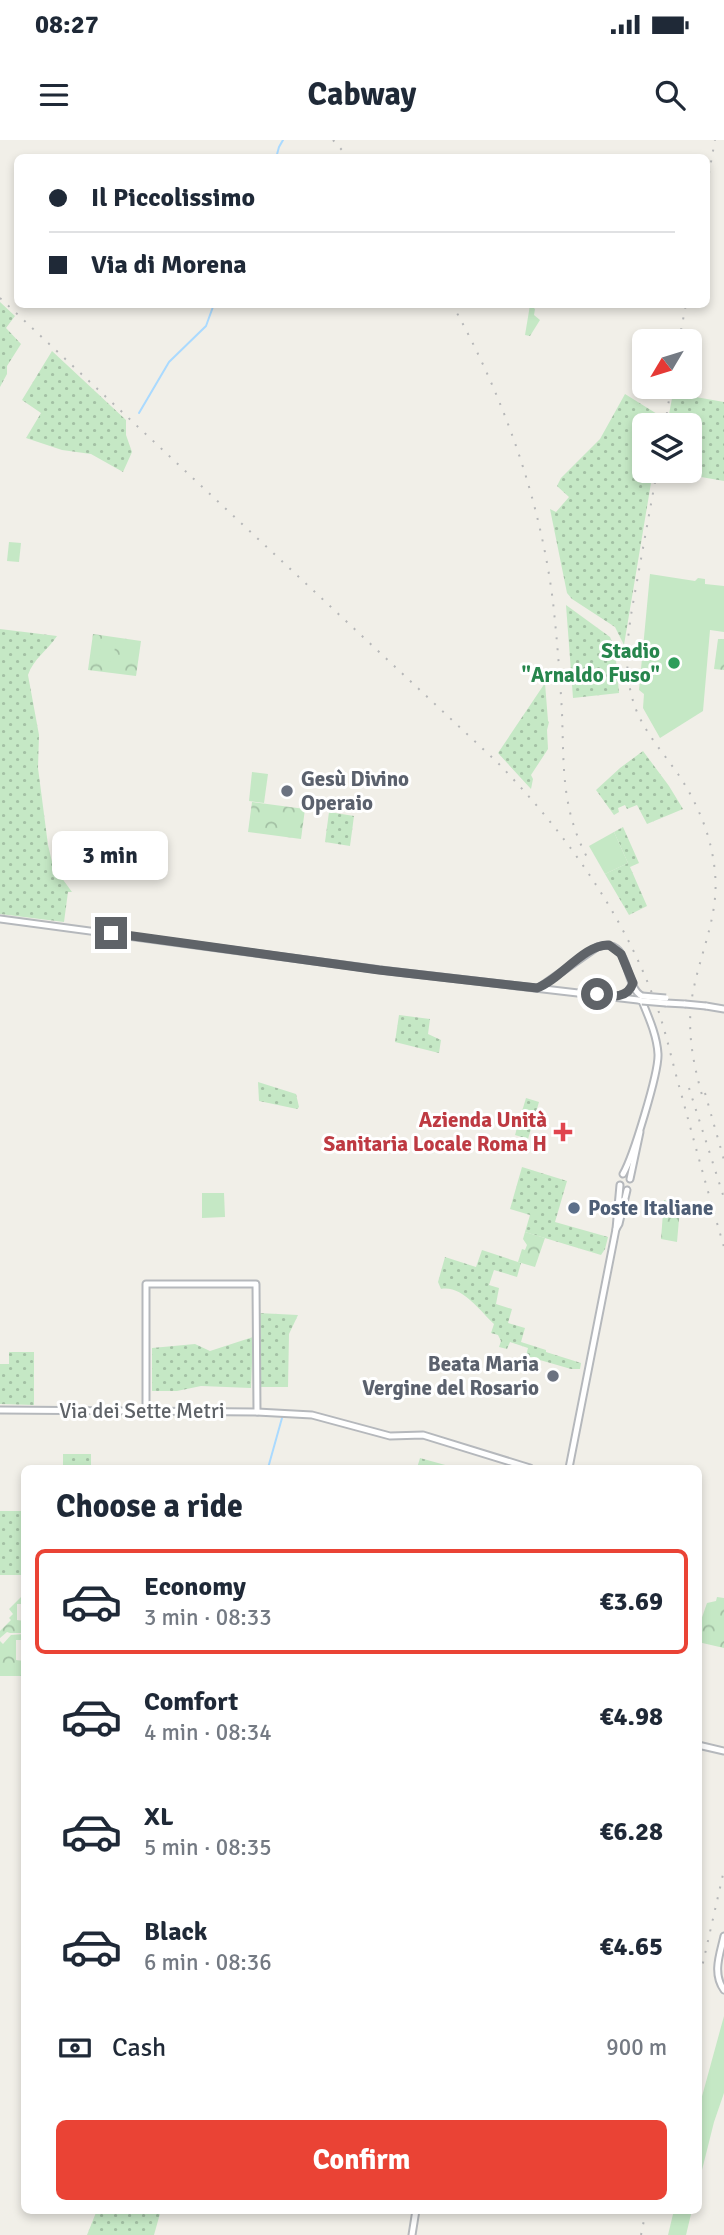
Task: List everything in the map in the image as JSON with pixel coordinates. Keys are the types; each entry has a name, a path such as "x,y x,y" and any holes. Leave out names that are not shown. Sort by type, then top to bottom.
{"street":[{"path":"0,919 379,970 724,1009"},
{"path":"537,988 546,985 596,948 606,945 614,947 621,954 636,993 642,999 655,1036 658,1057 639,1129 623,1174 618,1178 620,1185 616,1229 570,1465"},
{"path":"556,976 560,990"},
{"path":"615,996 628,992 633,983"},
{"path":"616,1229 627,1190 632,1185 630,1179 639,1142 639,1129"},
{"path":"623,1174 630,1179"},
{"path":"620,1185 627,1190"},
{"path":"146,1412 146,1284 256,1284 257,1412"},
{"name":"Via dei Sette Metri","path":"0,1410 314,1415 390,1436 423,1435 520,1465"},
{"path":"702,1746 724,1751"},
{"path":"724,1936 717,1973 724,1990"},
{"path":"412,2235 415,2214"}],"green space":[{"path":"0,302 15,316 6,328 21,344 7,366 7,374 0,387"},
{"path":"530,308 534,308 534,315 540,320 530,336 525,335"},
{"path":"52,351 126,420 126,435 132,452 123,472 91,454 62,450 26,438 41,413 22,400"},
{"path":"625,394 656,413 632,413 632,483 651,483 624,645 615,627 567,593 550,509 556,512 569,497 557,486 561,478 600,439"},
{"path":"702,398 724,402 724,481 702,477 702,413 669,413 672,399"},
{"path":"9,542 21,543 19,562 7,561"},
{"name":"Stadio \"Arnaldo Fuso\"","path":"650,574 695,581 698,578 705,579 705,584 724,586 724,632 710,630 703,711 660,738 643,708 644,694 639,690"},
{"path":"566,605 610,637 615,649 619,693 573,698"},
{"path":"0,629 57,636 33,664 28,675 39,735 38,768 48,845 53,866 72,892 68,892 64,922 0,914"},
{"path":"93,634 141,641 136,676 88,670"},
{"path":"102,637 116,639 113,662 99,660"},
{"path":"718,639 724,639 724,670 714,669"},
{"path":"545,683 549,722 548,749 531,775 531,789 498,753"},
{"path":"643,751 683,809 647,824 637,805 627,809 625,805 618,808 619,812 614,815 596,790"},
{"path":"252,772 268,774 264,803 249,801"},
{"path":"252,802 305,809 301,839 248,832"},
{"path":"329,812 354,816 350,846 325,842"},
{"path":"623,827 639,863 630,867 647,906 629,915 605,874 628,863 614,832"},
{"path":"614,832 628,863 605,874 589,846"},
{"path":"399,1015 430,1019 428,1034 441,1040 439,1053 395,1042"},
{"path":"258,1082 296,1094 299,1107 297,1109 259,1101"},
{"path":"526,1098 539,1102 528,1139 515,1135"},
{"path":"522,1167 567,1181 555,1222 608,1237 601,1255 525,1232 530,1215 510,1209"},
{"path":"202,1193 224,1193 225,1217 202,1218"},
{"path":"664,1200 677,1204 680,1208 677,1242 661,1239"},
{"path":"525,1232 545,1238 535,1267 518,1262 522,1249 525,1250 527,1245 523,1239"},
{"path":"482,1250 521,1263 517,1277 494,1270 489,1285 499,1288 496,1304 512,1309 508,1323 525,1328 521,1342 581,1363 580,1369 571,1369 526,1356 528,1348 510,1342 507,1349 499,1347 501,1341 498,1335 491,1333 494,1324 477,1306 456,1291 441,1289 438,1282 445,1257 476,1267"},
{"path":"258,1313 298,1315 289,1334 288,1387 258,1387"},
{"path":"253,1337 251,1388 201,1386 177,1391 152,1391 152,1348 195,1344 210,1351"},
{"path":"9,1352 34,1352 34,1405 0,1404 0,1364 9,1364"},
{"path":"63,1454 91,1454 91,1465 63,1465"},
{"path":"420,1458 445,1465 418,1465"},
{"path":"0,1511 21,1511 21,1575 0,1575"},
{"path":"21,1597 21,1604 17,1604 17,1620 21,1621 21,1633 7,1632 0,1638 0,1631 13,1614 9,1609"},
{"path":"717,1597 724,1598 724,1648 702,1643 702,1617 707,1603 716,1601"},
{"path":"21,1634 21,1640 16,1640 16,1660 21,1661 21,1676 0,1676 0,1641 3,1644 11,1635"},
{"path":"724,2016 724,2093 702,2170 702,2096"},
{"path":"95,2214 160,2214 154,2235 87,2235"},
{"path":"673,2214 691,2214 686,2235 668,2235"}],"waterway":[{"path":"277,154 283,140"},
{"path":"139,413 169,362 206,326 213,308"},
{"path":"269,1465 282,1418"}],"railway":[{"path":"333,140 345,154"},
{"path":"710,168 715,140"},
{"path":"0,298 497,762 522,788 567,844 608,904 641,967 655,1001 724,1247"},
{"path":"454,308 503,411 517,448 539,524 554,616 568,805 579,841 588,859"},
{"path":"681,329 685,308"},
{"path":"667,413 669,399"},
{"path":"655,483 630,623 628,677 631,695 641,720 698,809 713,860 715,902 694,987 690,1016 694,1059 704,1102"},
{"path":"689,1088 724,1198"},
{"path":"705,1093 724,1160"},
{"path":"702,1967 724,1870"},
{"path":"641,2235 645,2214"}],"place":[{"name":"Stadio \"Arnaldo Fuso\"","path":"674,663"},
{"name":"Gesù Divino Operaio","path":"287,791"},
{"name":"Azienda Unità Sanitaria Locale Roma H","path":"563,1132"},
{"name":"Poste Italiane","path":"574,1208"},
{"name":"Beata Maria Vergine del Rosario","path":"553,1376"}],"route":[{"path":"111,933 379,970 537,988 548,984 597,947 609,945 621,954 633,983 624,995 597,994"}]}
